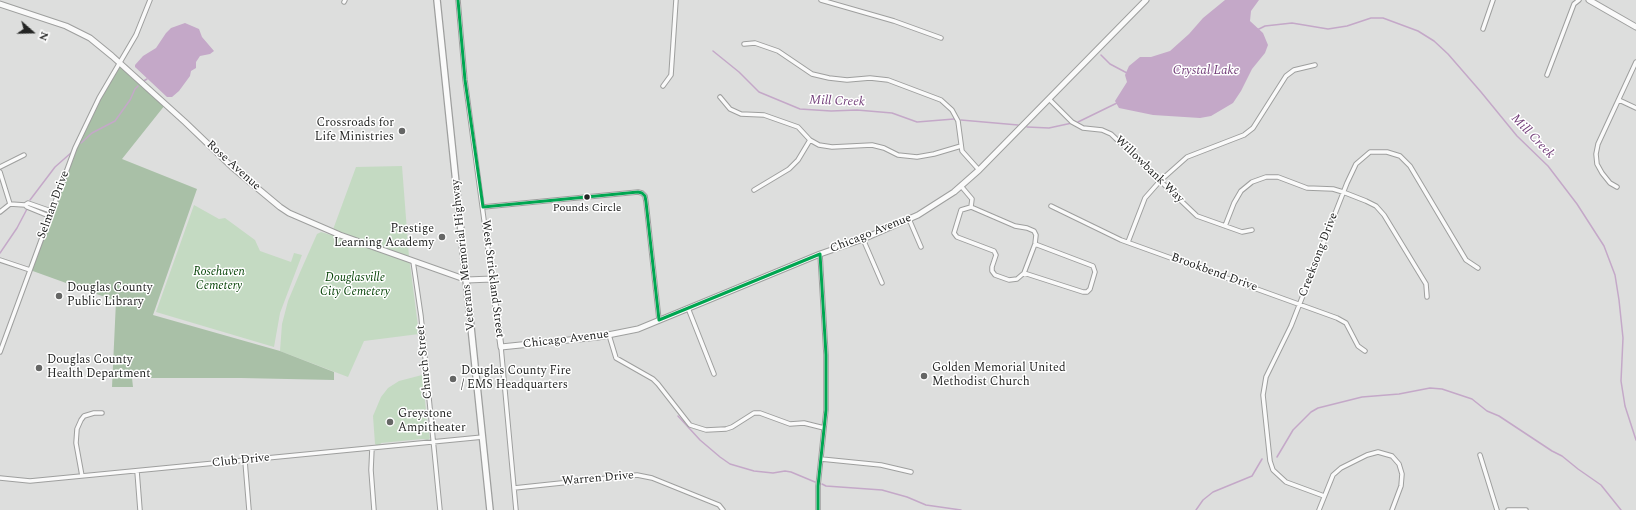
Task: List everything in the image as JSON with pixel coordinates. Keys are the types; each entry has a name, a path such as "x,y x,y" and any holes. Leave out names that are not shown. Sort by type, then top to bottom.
{"main road":[{"name":"Veterans Memorial Highway","path":"437,0 490,510"}],"street":[{"name":"Selman Drive","path":"0,352 2,341 30,270 49,216 87,122 119,62 136,35 150,0"},
{"name":"West Strickland Street","path":"458,0 465,80 501,347 516,510"},
{"path":"663,86 671,75 676,0"},
{"path":"821,0 894,21 941,38"},
{"name":"Chicago Avenue","path":"501,347 609,335 638,329 820,254 863,239 909,219 936,205 979,170 1050,100 1146,0"},
{"path":"1483,29 1493,0"},
{"path":"1548,75 1574,4 1579,0"},
{"path":"1589,0 1636,27"},
{"name":"Rose Avenue","path":"0,4 51,20 80,32 100,46 185,122 232,167 280,207 304,220 467,280 492,279"},
{"path":"744,44 755,43 778,50 812,74 847,80 870,78 888,80 941,100 952,110 958,121 962,151 979,170"},
{"path":"1617,186 1610,183 1602,173 1597,164 1596,154 1598,144 1636,62"},
{"path":"1128,242 1145,198 1160,181 1187,157 1244,135 1252,128 1286,76 1294,70 1315,65"},
{"path":"720,97 730,109 742,114 764,115 798,126 810,140 819,145 832,147 872,145 884,148 898,155 917,157 934,154 961,146"},
{"name":"Willowbank Way","path":"1050,100 1072,122 1083,128 1102,130 1111,134 1196,216 1242,232 1252,230"},
{"path":"1619,100 1636,108"},
{"path":"754,190 789,169 798,160 810,140"},
{"name":"Creeksong Drive","path":"1324,496 1286,482 1273,470 1270,461 1263,395 1266,377 1300,304 1343,192 1356,164 1370,152 1387,152 1400,156 1410,166 1466,260 1478,268"},
{"path":"0,167 24,155"},
{"path":"0,172 10,204"},
{"path":"1225,226 1234,203 1241,191 1252,182 1266,177 1278,177 1307,188 1333,189 1343,192 1366,200 1376,206 1384,215 1426,284 1427,296"},
{"path":"961,186 972,199 971,207"},
{"path":"483,206 638,192 642,193 646,202 660,320"},
{"path":"0,212 10,204 25,205 28,203 51,211"},
{"path":"25,205 49,216"},
{"name":"Brookbend Drive","path":"1051,206 1128,242 1337,318 1346,323 1358,346 1365,351"},
{"path":"971,207 1015,226 1034,231 1036,235 1035,244 1024,273 1017,279 1010,280 995,275 992,271 996,255 994,251 957,237 954,233 954,228 961,210 971,207"},
{"path":"909,219 921,247"},
{"path":"863,239 882,283"},
{"path":"1024,273 1082,292 1087,292 1090,289 1096,272 1093,266 1035,244"},
{"path":"818,510 818,486 826,410 826,355 820,254"},
{"path":"0,260 30,270"},
{"name":"Church Street","path":"413,261 421,316 440,510"},
{"path":"688,308 714,374"},
{"path":"609,335 616,358 653,379 690,425 706,430 726,429 732,427 754,413 760,413 790,424 804,423 824,428"},
{"path":"82,476 76,443 77,429 84,416 94,413 102,413"},
{"name":"Club Drive","path":"0,478 30,481 483,437"},
{"path":"372,448 371,470 374,510"},
{"path":"1319,510 1333,475 1341,468 1367,455 1378,452 1392,456 1399,464 1402,474 1401,486 1392,510"},
{"path":"1480,455 1497,510"},
{"path":"821,459 881,465 911,472"},
{"path":"245,460 249,510"},
{"path":"137,470 140,510"},
{"name":"Warren Drive","path":"514,488 637,475 652,478 718,505 723,510"},
{"path":"1508,510 1526,510"}],"green space":[{"path":"119,62 165,105 122,159 197,189 153,315 280,351 334,372 334,380 132,378 133,387 112,387 116,301 30,270 75,148"},
{"name":"Douglasville City Cemetery","path":"402,166 409,257 419,334 364,341 348,377 280,351 282,324 288,301 317,234 321,232 331,235 356,167"},
{"name":"Rosehaven Cemetery","path":"194,205 219,219 225,218 255,240 260,251 291,262 294,253 302,255 280,313 274,347 156,312"},
{"path":"422,375 424,379 423,383 430,438 428,440 422,439 381,443 380,445 376,445 373,416 381,397 388,388 399,381"}],"water":[{"name":"Crystal Lake","path":"1225,0 1259,0 1251,11 1250,21 1263,33 1268,45 1265,53 1252,69 1233,103 1211,116 1200,118 1153,115 1119,108 1115,101 1127,82 1125,75 1129,66 1140,57 1151,57 1170,51 1189,34 1203,18"},
{"path":"185,23 199,29 202,37 214,51 210,54 200,56 196,62 196,68 191,71 190,76 179,91 172,97 167,97 135,67 135,65 143,56 156,48 171,28"}],"waterway":[{"name":"Mill Creek","path":"1257,30 1265,26 1292,23 1328,29 1347,26 1371,18 1383,18 1418,31 1434,41 1448,54 1517,136 1548,166 1577,204 1604,246 1615,275 1623,338 1621,381 1625,406 1636,440"},
{"name":"Mill Creek","path":"713,51 739,72 759,92 800,109 831,111 857,110 892,113 917,122 954,119"},
{"path":"1101,55 1110,64 1127,73"},
{"path":"142,82 147,79"},
{"path":"81,143 92,133 115,121 138,86"},
{"name":"Mill Creek","path":"1078,122 1117,103"},
{"name":"Mill Creek","path":"961,120 1018,125"},
{"name":"Mill Creek","path":"1027,127 1049,128 1072,123"},
{"path":"30,200 55,167 72,152"},
{"path":"0,253 17,228 27,209"},
{"path":"1277,457 1293,430 1311,412 1318,408 1362,397 1399,394 1430,388 1442,389 1472,399 1487,411 1499,416 1562,456 1601,485 1621,510"},
{"path":"678,416 700,440 730,464 754,471 773,473 785,471 791,472 815,482"},
{"path":"1196,510 1203,500 1213,492 1252,476 1262,459"},
{"path":"822,484 826,486 882,490 907,497 926,505 961,510"}],"transit line":[{"path":"458,0 465,80 483,207 638,192 642,193 645,196 646,202 659,320 820,254 826,355 826,410 818,486 818,510"}],"place":[{"name":"Crossroads for Life Ministries","path":"402,131"},
{"name":"Pounds Circle","path":"587,197"},
{"name":"Prestige Learning Academy","path":"442,237"},
{"name":"Douglas County Public Library","path":"59,296"},
{"name":"Douglas County Health Department","path":"39,368"},
{"name":"Golden Memorial United Methodist Church","path":"924,376"},
{"name":"Douglas County Fire / EMS Headquarters","path":"453,379"},
{"name":"Greystone Ampitheater","path":"390,422"}]}
